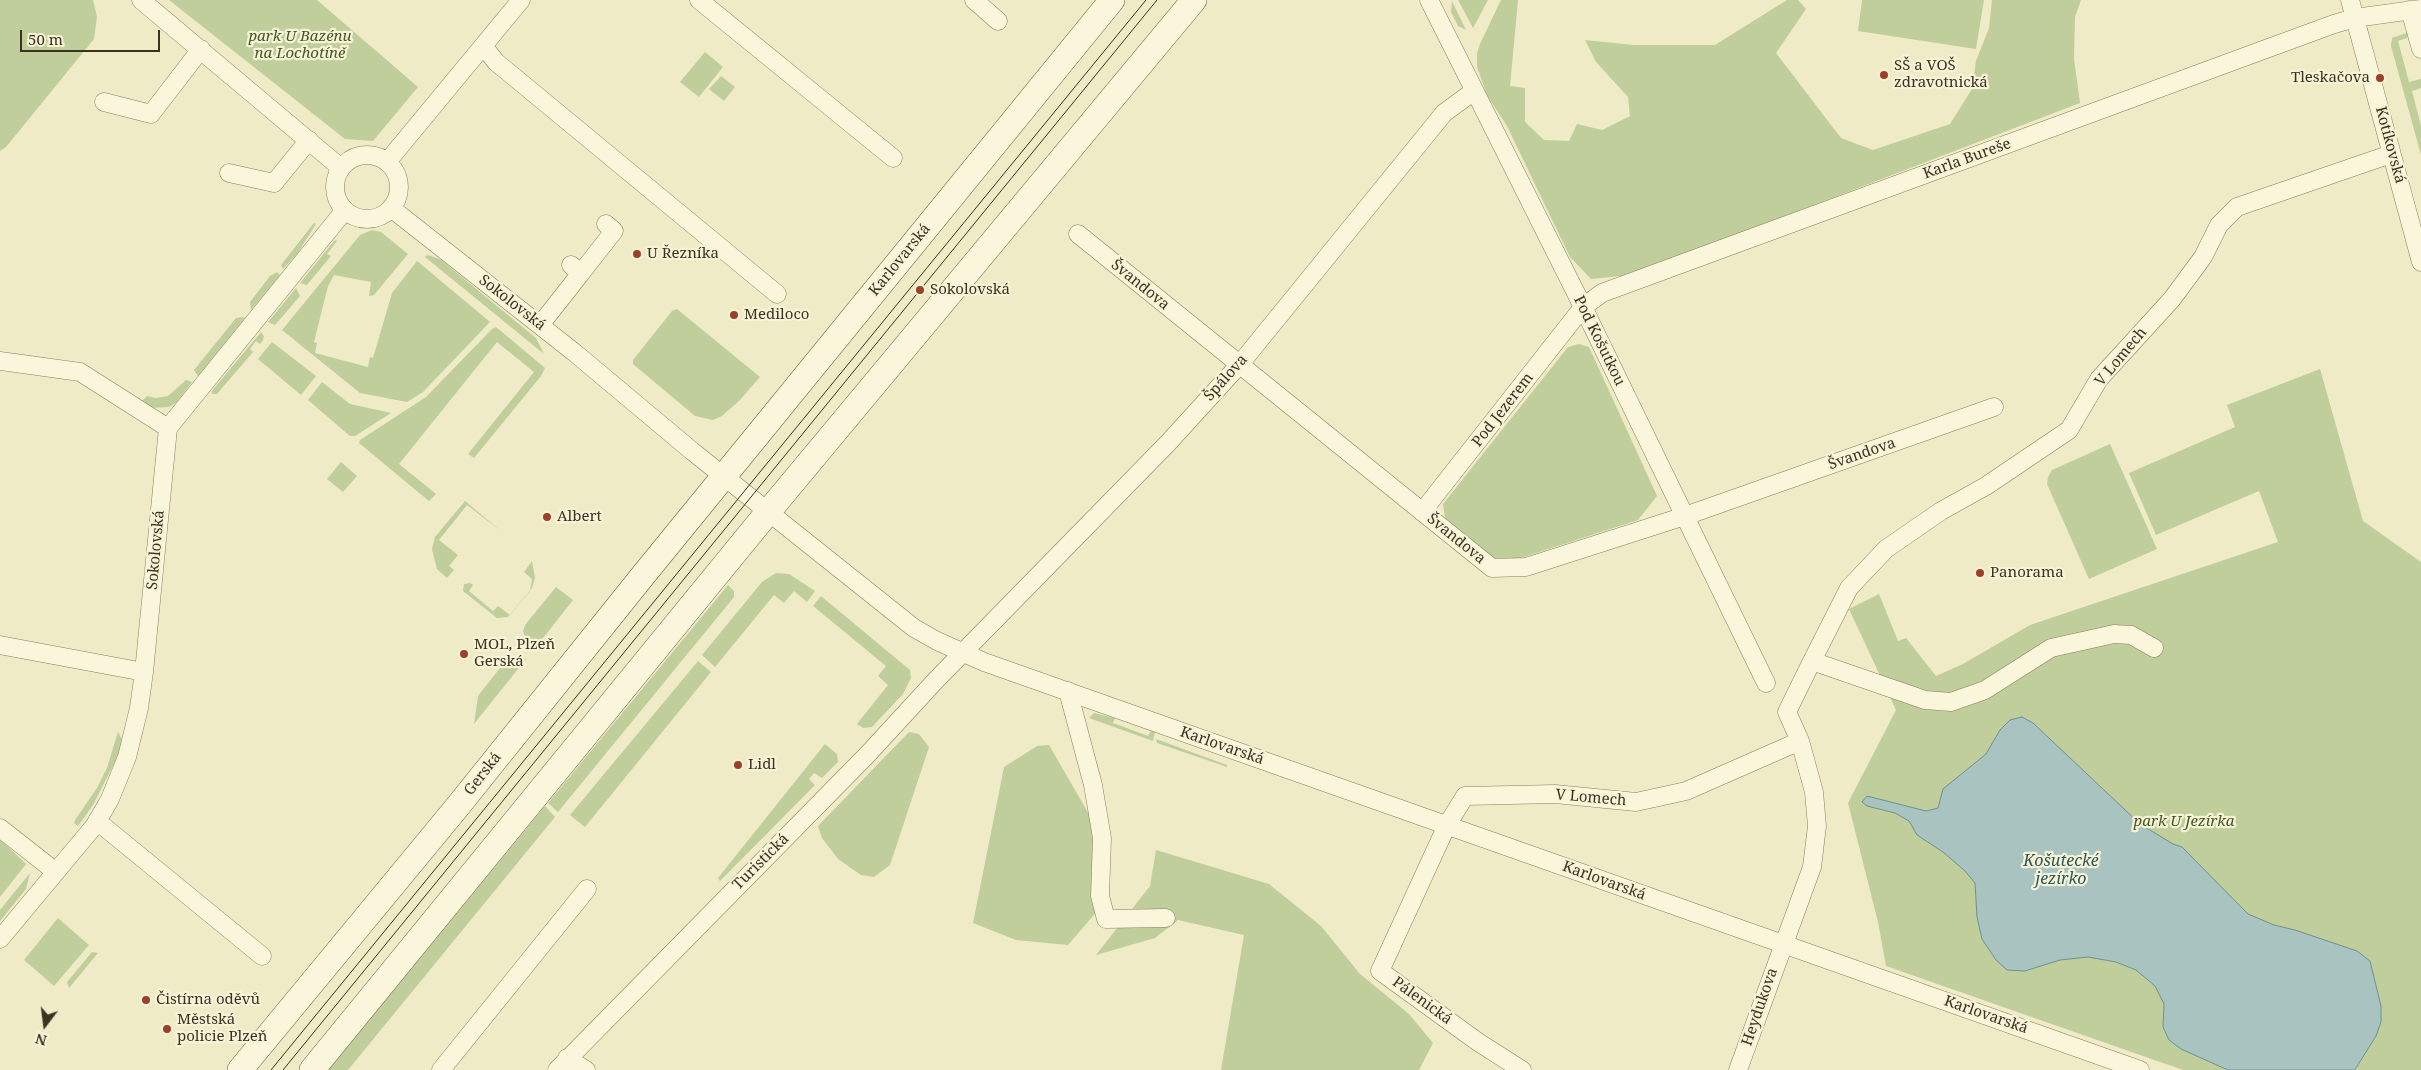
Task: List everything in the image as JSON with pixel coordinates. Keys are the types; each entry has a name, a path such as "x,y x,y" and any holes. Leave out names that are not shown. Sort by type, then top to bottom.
{"main road":[{"name":"Karlovarská","path":"724,476 1112,0"},
{"path":"312,1070 768,512 1194,0"},
{"name":"Gerská","path":"240,1070 458,806 724,476"}],"street":[{"path":"141,0 341,168"},
{"path":"387,162 521,0"},
{"path":"698,0 893,158"},
{"path":"974,0 998,20"},
{"name":"Pod Košutkou","path":"1429,0 1583,307 1766,683"},
{"name":"Kotíkovská","path":"2350,0 2421,262"},
{"path":"2355,18 2416,10 2421,49"},
{"name":"Karla Bureše","path":"1583,307 1602,293 2334,24 2355,18"},
{"path":"484,47 496,62 776,294"},
{"path":"104,102 151,114 201,49"},
{"name":"Špálova","path":"963,653 1112,501 1240,364 1444,113 1474,91"},
{"path":"229,173 274,184 308,140"},
{"path":"366,154 374,155 387,162 394,170 399,190 391,208 383,215 363,219 353,216 345,210 335,194 336,176 341,168 348,161 366,154"},
{"name":"V Lomech","path":"1447,825 1465,796 1555,794 1636,802 1686,791 1800,742 1787,712 1849,588 1886,549 1941,511 1986,486 2070,430 2100,379 2172,298 2203,258 2220,225 2237,207 2391,154"},
{"name":"Sokolovská","path":"391,208 540,325 724,476"},
{"path":"0,361 80,372 168,428 345,210"},
{"path":"540,325 576,269 614,231 606,224"},
{"name":"Švandova","path":"1078,234 1492,568 1526,567 1684,516 1994,407"},
{"name":"Pod Jezerem","path":"1422,512 1583,307"},
{"name":"Sokolovská","path":"0,939 97,821 110,800 127,757 139,708 144,672 168,428"},
{"name":"Karlovarská","path":"724,476 914,628 963,653 2140,1070"},
{"path":"1812,661 1925,700 1951,702 1985,690 2051,648 2114,634 2131,635 2154,648"},
{"path":"0,645 144,672"},
{"name":"Turistická","path":"562,1064 867,755 963,653"},
{"path":"1068,691 1093,785 1102,838 1100,896 1106,919 1166,918"},
{"path":"1782,944 1812,867 1817,826 1814,792 1800,742"},
{"path":"97,821 262,956"},
{"name":"Pálenická","path":"1447,825 1380,972 1478,1042 1522,1070"},
{"path":"0,828 56,872"},
{"path":"441,1070 587,889"},
{"name":"Heydukova","path":"1738,1070 1782,944"},
{"path":"562,1064 586,1070"}],"green space":[{"path":"0,0 93,0 97,17 94,39 6,147 0,151"},
{"name":"park U Bazénu na Lochotíně","path":"169,0 317,0 418,87 373,141 345,139"},
{"path":"1458,0 1488,0 1473,28"},
{"path":"1501,0 1518,0 1510,86 1525,88 1525,122 1544,140 1569,141 1577,124 1602,130 1630,116 1628,97 1596,62 1585,40 1633,45 1715,45 1787,0 1798,0 1806,9 1776,53 1841,138 1873,150 1950,124 1972,89 1976,61 1989,28 1992,0 2081,0 2075,17 2074,59 2080,103 1631,275 1591,279 1570,257 1507,126 1487,95 1477,67 1477,53 1480,44"},
{"path":"1862,0 1984,0 1976,49 1858,31"},
{"path":"1452,1 1466,30 1458,26 1451,12"},
{"path":"2409,32 2407,38 2398,41 2409,82 2421,79 2421,88 2412,91 2421,126 2421,155 2391,46 2392,38"},
{"path":"705,52 723,67 699,97 680,82"},
{"path":"721,76 735,87 724,101 709,89"},
{"path":"314,223 316,224 297,254 283,269 281,265"},
{"path":"372,230 381,232 408,254 374,295 369,296 371,282 334,275 328,286 314,342 317,343 315,353 368,367 370,357 373,358 392,293 417,261 490,322 423,392 407,402 360,393 282,330 360,235"},
{"path":"335,240 337,241 327,254 331,256 307,285 300,283"},
{"path":"427,255 440,259 536,338 544,354 425,257"},
{"path":"277,272 280,275 251,310 250,302 270,276"},
{"path":"296,288 300,296 275,325 268,322"},
{"path":"677,309 760,377 740,400 722,416 713,420 695,416 633,364 633,360 672,311"},
{"path":"236,318 245,318 198,376 194,370"},
{"path":"496,327 545,368 541,376 474,458 468,454 534,372 497,342 399,464 436,494 429,501 359,443 360,440 426,397"},
{"path":"261,332 264,336 260,344 256,341 250,349 253,352 217,394 213,394 211,392"},
{"path":"272,342 316,376 301,395 258,359"},
{"path":"1579,344 1589,347 1657,496 1638,520 1521,558 1493,558 1445,518 1443,504 1568,347"},
{"name":"park U Jezírka","path":"2320,369 2363,521 2421,562 2421,1070 2183,1070 1886,966 1878,922 1848,803 1896,710 1849,609 1879,594 1898,641 1906,638 1936,676 1963,664 2030,625 2278,542 2259,491 2156,535 2129,473 2235,427 2227,405"},
{"path":"186,380 192,382 176,403 169,407 151,408 141,402 147,396 156,398 168,396"},
{"path":"322,382 350,404 391,413 355,436 350,436 308,400"},
{"path":"2110,444 2157,549 2089,579 2047,484 2048,477 2052,470"},
{"path":"341,462 357,476 343,492 327,479"},
{"path":"465,501 501,531 467,505 439,540 458,555 449,566 454,570 447,578 437,569 432,549 435,537"},
{"path":"532,561 535,578 530,590 532,579 524,572"},
{"path":"776,573 789,574 815,591 807,602 794,591 784,603 774,595 715,667 702,655 762,582"},
{"path":"470,583 473,585 469,591 493,611 498,606 510,615 497,618 463,591 464,584"},
{"path":"728,585 734,591 734,597 558,812 548,803"},
{"path":"556,587 573,600 540,642 526,640 523,631 525,625"},
{"path":"821,596 910,670 911,678 903,694 872,727 863,728 857,724 888,685 878,676 886,666 813,606"},
{"path":"526,659 474,724 478,696 500,668 513,660"},
{"path":"698,661 711,672 585,827 570,815"},
{"path":"1094,713 1115,718 1113,723 1148,736 1151,731 1155,732 1153,741 1089,718"},
{"path":"118,732 123,741 120,752 93,805 78,826 74,823 75,820 97,788 107,768"},
{"path":"909,732 919,734 929,747 890,865 874,877 861,875 838,859 822,838 818,826"},
{"path":"1156,739 1227,765 1227,767 1157,743"},
{"path":"825,744 837,754 838,762 822,778 814,773 809,779 815,785 720,881 718,878"},
{"path":"1049,745 1094,823 1099,909 1068,945 1016,940 973,923 1004,767 1037,746"},
{"path":"545,806 555,817 348,1070 328,1070"},
{"path":"0,839 26,864 0,897"},
{"path":"1156,850 1269,884 1321,926 1360,974 1409,1014 1433,1043 1419,1070 1221,1070 1244,935 1178,920 1155,938 1096,955 1150,886"},
{"path":"30,873 26,889 0,921 0,910"},
{"path":"58,918 89,945 54,986 24,960"},
{"path":"92,952 98,953 69,988 67,982"}],"water":[{"name":"Košutecké jezírko","path":"2022,717 2033,723 2140,824 2173,844 2182,847 2248,914 2274,925 2295,930 2357,951 2370,961 2381,1006 2381,1022 2376,1036 2354,1070 2228,1070 2181,1049 2169,1040 2163,1027 2164,1004 2155,986 2136,970 2116,962 2088,957 2060,960 2025,971 2007,970 1996,960 1982,939 1977,917 1975,883 1965,871 1943,852 1917,835 1909,821 1895,813 1867,806 1862,802 1867,796 1926,811 1938,808 1943,789 1986,754 2000,730 2010,720"}],"tram line":[{"path":"271,1070 1146,0"},
{"path":"283,1070 1157,0"}],"place":[{"name":"SŠ a VOŠ zdravotnická","path":"1884,75"},
{"name":"Tleskačova","path":"2380,78"},
{"name":"U Řezníka","path":"637,254"},
{"name":"Sokolovská","path":"920,290"},
{"name":"Mediloco","path":"734,315"},
{"name":"Albert","path":"547,517"},
{"name":"Panorama","path":"1980,573"},
{"name":"MOL, Plzeň Gerská","path":"464,654"},
{"name":"Lidl","path":"738,765"},
{"name":"Čistírna oděvů","path":"146,1000"},
{"name":"Městská policie Plzeň","path":"167,1029"}]}
